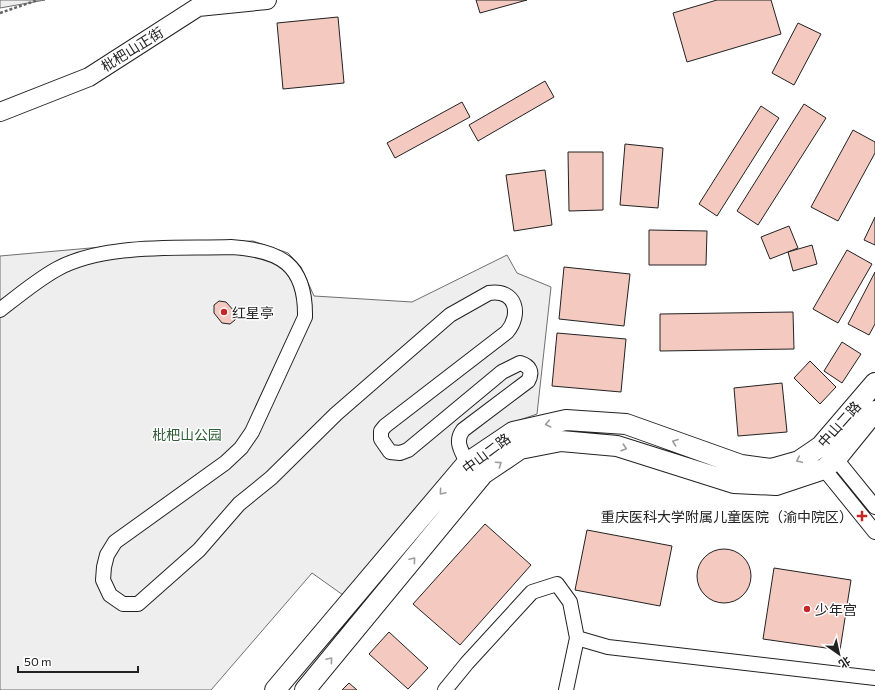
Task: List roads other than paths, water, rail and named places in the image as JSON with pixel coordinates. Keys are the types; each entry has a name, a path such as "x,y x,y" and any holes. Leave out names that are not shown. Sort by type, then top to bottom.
{"main road":[{"name":"中山二路","path":"275,690 467,463 513,432 566,420 626,424 741,465 771,469 799,461 821,446 875,383"},
{"name":"中山二路","path":"305,690 484,474 520,449 561,442 617,446 734,483 776,485 830,464 875,411"}],"street":[{"name":"枇杷山正街","path":"0,112 89,77 198,7 267,0"},
{"path":"0,310 58,269 86,258 112,251 231,247 250,248 276,256 287,263 301,283 306,298 305,317 252,432 241,448 225,463 115,542 107,556 103,580 110,595 123,604 138,604 194,555 239,504 271,478 336,414 450,315 489,293 496,292 505,295 514,306 516,314 514,324 506,332 385,426 381,431 381,439 390,452 400,453 408,450 502,372 520,363 526,365 530,369 531,375 528,381 463,430 458,436 458,444 467,463"},
{"path":"830,464 875,507"},
{"path":"830,464 875,532"},
{"path":"445,690 467,663 532,592 557,584 570,602 577,638 566,690"},
{"path":"577,638 608,647 875,678"}],"place":[{"name":"红星亭","path":"224,312"},
{"name":"重庆医科大学附属儿童医院（渝中院区）","path":"862,516"},
{"name":"少年宫","path":"807,609"}],"park label":[{"name":"枇杷山公园","path":"187,434"}]}
